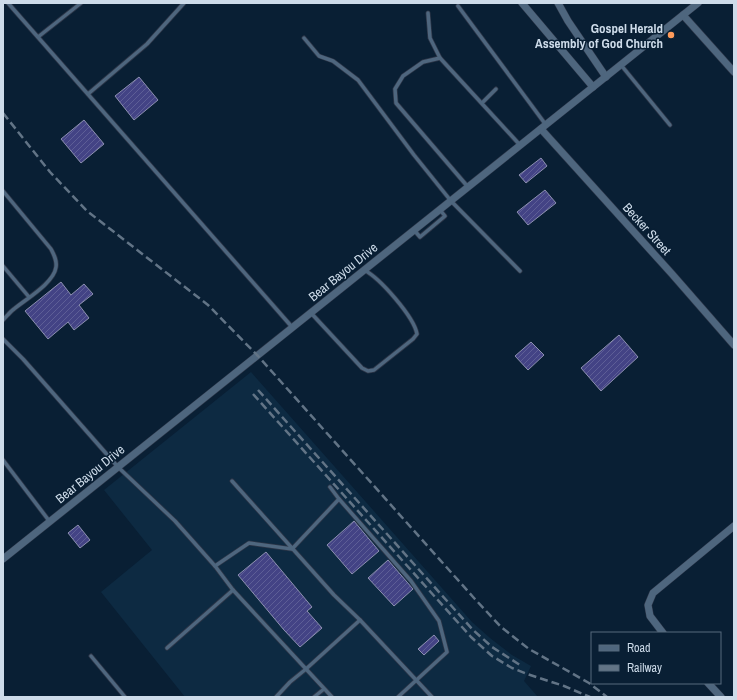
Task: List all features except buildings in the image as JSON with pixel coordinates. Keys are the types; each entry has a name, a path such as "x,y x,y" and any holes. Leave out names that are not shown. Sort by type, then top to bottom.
{"street":[{"path":"522,3 594,87"},
{"path":"558,3 568,21 606,77"},
{"name":"Bear Bayou Drive","path":"3,560 698,3"},
{"path":"683,15 734,72"},
{"name":"Becker Street","path":"543,127 733,344"},
{"path":"662,632 650,616 648,605 653,593 734,526"},
{"path":"709,684 720,697"}],"lane":[{"path":"8,3 292,328"},
{"path":"38,37 81,3"},
{"path":"88,94 147,44 184,3"},
{"path":"458,6 543,127"},
{"path":"428,13 430,38 440,58 520,146"},
{"path":"304,38 319,56 333,61 358,80 414,155 451,201 520,271"},
{"path":"440,58 423,62 403,76 395,89 396,103 468,187"},
{"path":"621,65 670,125"},
{"path":"482,103 496,89"},
{"path":"3,191 51,249 56,259 56,268 51,278 29,298 12,310 3,320"},
{"path":"3,266 29,298"},
{"path":"311,313 362,368 368,372 374,370 413,339 417,334 416,328 404,310 374,276 364,270"},
{"path":"3,339 23,359 118,468 175,521 215,566 233,590 332,697"},
{"path":"3,460 50,522"},
{"path":"232,481 334,595 418,680 432,697"},
{"path":"330,487 411,582 439,622 447,652 398,697"},
{"path":"292,549 339,499"},
{"path":"215,566 249,542 292,549"},
{"path":"167,648 233,590"},
{"path":"276,697 290,682 360,620"},
{"path":"91,656 124,697"},
{"path":"314,697 324,688"}],"shaded area":[{"path":"251,372 472,622 512,655 531,666 524,681 538,697 185,697 101,592 152,550 104,490"}],"railway":[{"path":"3,113 50,172 87,211 208,305 258,356 501,627 529,649 589,683 607,697"},
{"path":"258,390 473,630 492,647 520,665"},
{"path":"253,394 471,637 492,656 512,668 564,686 590,697"}],"place":[{"name":"Gospel Herald Assembly of God Church","path":"671,35"}]}
